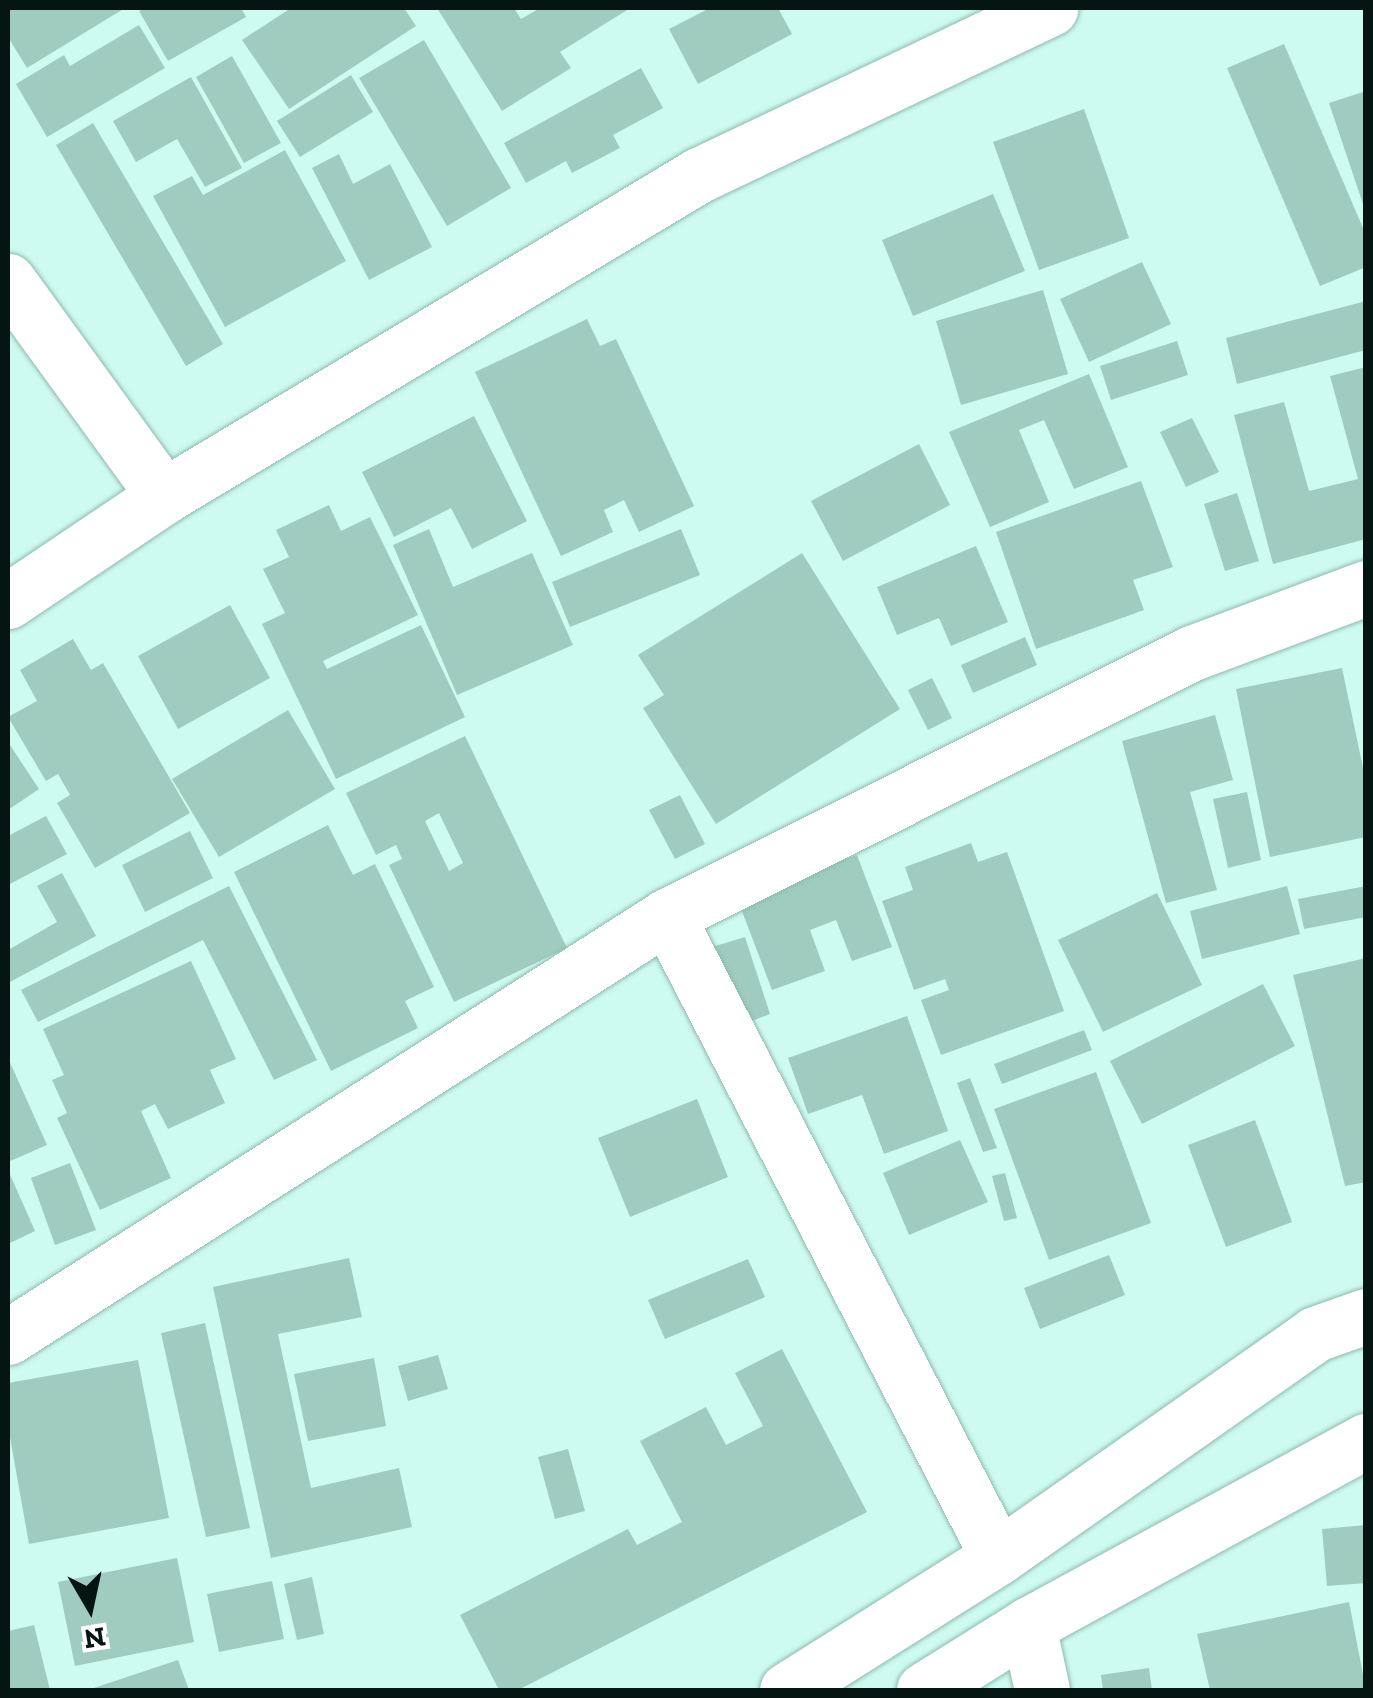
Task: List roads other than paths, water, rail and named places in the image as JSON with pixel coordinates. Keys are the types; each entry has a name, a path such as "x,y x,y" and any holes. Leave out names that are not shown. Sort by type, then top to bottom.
{"street":[{"path":"8,601 164,496 699,176 1050,8"},
{"path":"8,281 164,496"},
{"path":"8,1337 667,916 1192,652 1366,588"},
{"path":"667,916 998,1557"},
{"path":"787,1690 998,1557 1315,1334 1366,1316"},
{"path":"924,1690 1028,1625 1366,1441"},
{"path":"1028,1625 1042,1690"}]}
